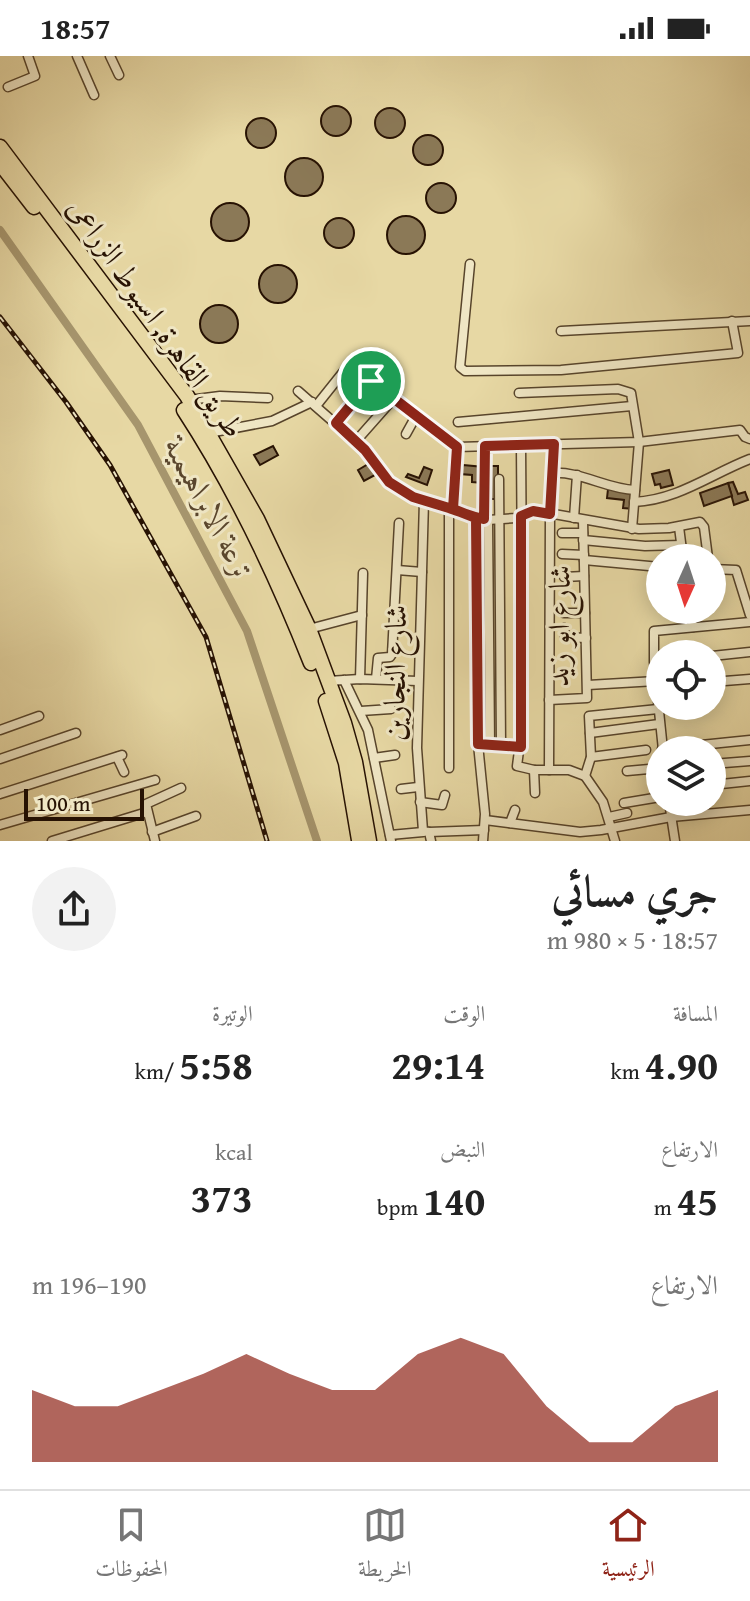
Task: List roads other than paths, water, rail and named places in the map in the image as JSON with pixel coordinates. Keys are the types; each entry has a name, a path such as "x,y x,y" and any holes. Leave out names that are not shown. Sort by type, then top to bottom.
{"highway":[{"name":"طريق القاهرة, اسيوط الزراعى","path":"0,147 189,400 257,519 309,629 353,752 369,841"},
{"name":"طريق القاهرة, اسيوط الزراعى","path":"0,163 177,398 237,505 298,628 335,725 346,763 360,841"}],"street":[{"path":"8,87 35,76 28,56"},
{"path":"77,56 94,95"},
{"path":"110,56 119,75"},
{"path":"470,264 460,367 465,371 561,370 738,353 732,321"},
{"path":"561,331 750,321"},
{"path":"209,433 272,421 314,404 344,371"},
{"path":"336,423 369,378 457,447 639,442 740,430 750,439"},
{"path":"519,393 618,389 631,393 639,442 632,529"},
{"path":"298,391 356,441 389,482 424,501 483,519 521,516 533,511 632,529 679,527 699,522 704,527 706,544"},
{"path":"189,400 220,396 268,398"},
{"path":"356,441 394,398"},
{"path":"458,422 632,406"},
{"path":"406,434 416,416"},
{"path":"549,770 550,514 554,444"},
{"path":"521,445 521,747 518,767 569,770 585,776 599,793 615,841"},
{"path":"483,841 479,744 485,446"},
{"path":"449,768 451,508 457,447"},
{"path":"634,502 679,493 750,459"},
{"path":"552,473 577,475 617,488 635,490"},
{"name":"شارع ابو زيد","path":"549,700 585,699 588,685 583,536 578,519 577,475"},
{"path":"499,479 501,745"},
{"name":"شارع النجارين","path":"424,501 418,787 428,835"},
{"path":"483,519 490,745"},
{"path":"376,679 378,658 392,655 399,523"},
{"path":"679,527 681,544"},
{"path":"562,533 646,546"},
{"path":"562,554 646,565"},
{"path":"397,570 422,572"},
{"path":"726,570 736,570 750,615"},
{"path":"360,679 363,573"},
{"path":"564,577 584,576"},
{"path":"564,613 585,613"},
{"path":"309,629 362,615"},
{"path":"654,640 655,631 750,622"},
{"path":"564,628 565,637 586,638"},
{"path":"726,655 750,652"},
{"path":"726,681 750,679"},
{"path":"344,680 361,711 391,838 510,823 580,832 671,817 750,810"},
{"path":"328,681 418,681"},
{"path":"588,685 646,685"},
{"path":"361,711 391,709"},
{"path":"585,776 591,757 588,717 646,710"},
{"path":"0,730 39,716"},
{"path":"659,720 660,736"},
{"path":"590,733 659,724"},
{"path":"0,759 76,733"},
{"path":"726,742 750,740"},
{"path":"479,744 521,747"},
{"path":"591,757 646,750"},
{"path":"374,758 395,755"},
{"path":"0,794 120,756 124,772"},
{"path":"726,763 750,761"},
{"path":"627,771 646,769"},
{"path":"534,770 535,793"},
{"path":"0,825 155,780"},
{"path":"726,784 750,781"},
{"path":"401,789 418,787"},
{"path":"181,788 146,804 153,836 196,816"},
{"path":"420,802 442,805 445,795"},
{"path":"624,803 646,799"},
{"path":"510,823 515,810"},
{"path":"52,841 147,812"},
{"path":"609,817 627,813"},
{"path":"671,817 675,841"}],"waterway":[{"name":"ترعة الابراهيمية","path":"0,230 138,425 247,631 317,841"}],"railway":[{"path":"0,317 110,465 206,637 267,841"}]}
